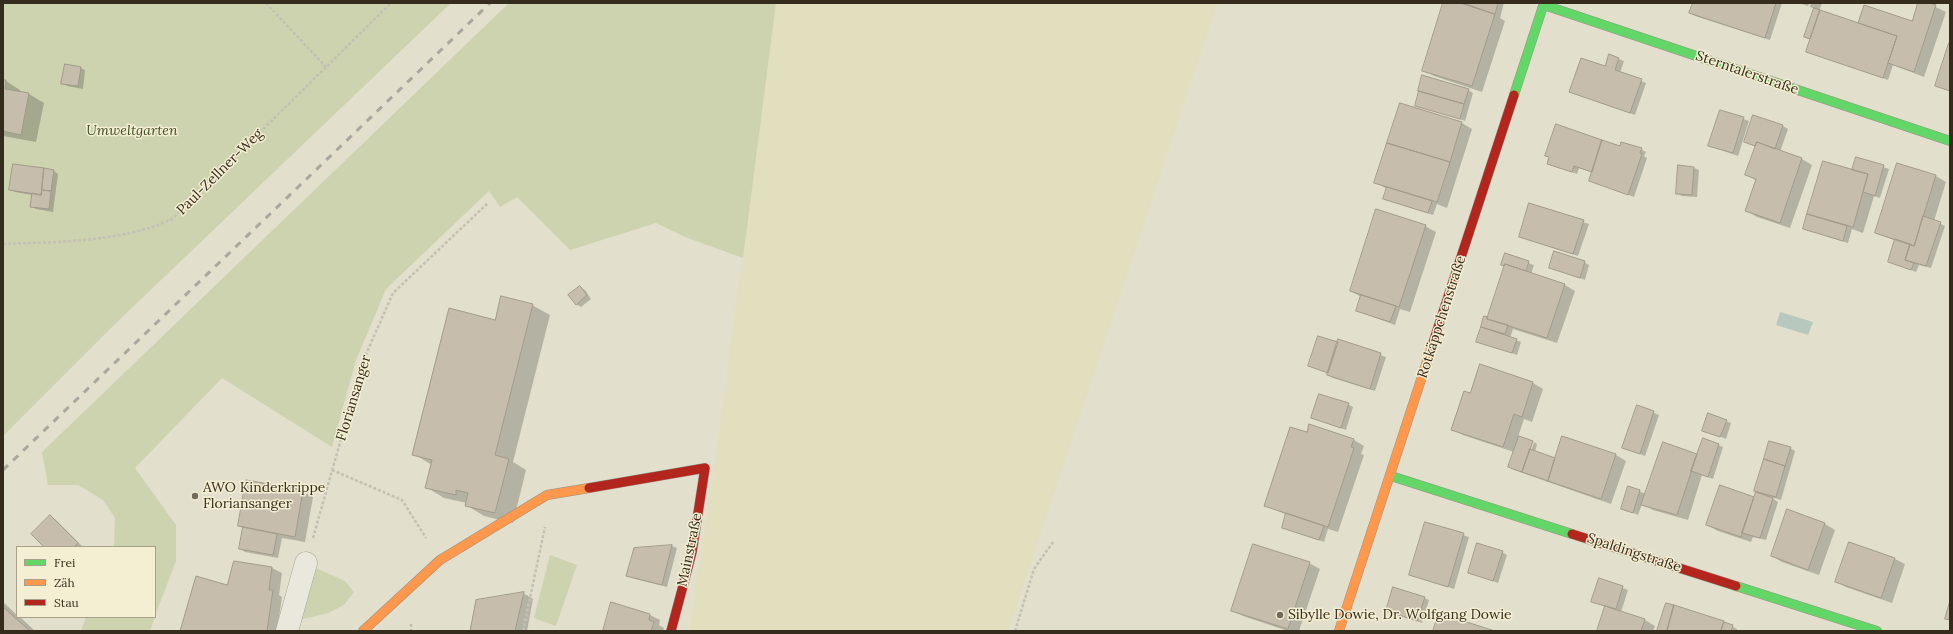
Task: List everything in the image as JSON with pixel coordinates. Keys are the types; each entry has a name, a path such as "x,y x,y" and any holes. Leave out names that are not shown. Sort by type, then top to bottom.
{"street":[{"name":"Sterntalerstraße","path":"1544,4 1950,141"},
{"name":"Rotkäppchenstraße","path":"1339,631 1391,476 1544,4"},
{"name":"Mainstraße","path":"547,495 705,468 692,552 671,631"},
{"name":"Spaldingstraße","path":"1391,476 1877,631"},
{"path":"363,631 440,560 547,495"},
{"path":"287,631 306,563"}],"path":[{"path":"266,3 326,67"},
{"name":"Paul-Zellner-Weg","path":"3,244 83,240 155,228 172,219 391,3"},
{"name":"Floriansanger","path":"306,563 363,361 393,293 488,203"},
{"path":"332,470 402,500 440,560"},
{"path":"523,631 545,527 547,495"},
{"path":"1015,631 1034,569 1053,542"}],"shaded area":[{"path":"776,3 1218,3 1008,631 689,631 716,455"},
{"path":"1780,312 1813,322 1808,335 1776,325"}],"green space":[{"name":"Umweltgarten","path":"3,3 451,3 114,325 3,436"},
{"path":"509,3 776,3 743,258 685,237 656,223 570,250 517,197 500,207 489,191 386,289 356,360 332,447 222,378 135,468 176,525 176,561 156,613 156,546 114,546 115,518 103,500 78,485 48,485 42,452"},
{"path":"550,555 577,565 556,626 534,618"},
{"path":"316,568 345,581 354,592 344,605 328,613 299,620"},
{"path":"86,618 155,618 150,631 81,631"}],"building":[{"path":"1443,3 1460,3 1495,14 1472,86 1422,71"},
{"path":"1463,3 1498,3 1495,14"},
{"path":"1693,3 1776,3 1765,38 1689,13"},
{"path":"1918,3 1930,3 1936,5 1914,72 1888,63 1897,36 1858,23 1864,5 1912,21"},
{"path":"1814,8 1820,10 1810,39 1804,37"},
{"path":"1820,10 1897,36 1883,78 1806,52"},
{"path":"1950,43 1950,91 1935,86"},
{"path":"1609,54 1619,58 1615,70 1642,79 1630,113 1569,92 1581,58 1605,66"},
{"path":"65,64 81,67 78,86 61,84"},
{"path":"1422,75 1469,89 1464,104 1418,91"},
{"path":"3,80 6,80 5,89 29,93 21,135 3,131"},
{"path":"1419,91 1464,104 1460,119 1415,106"},
{"path":"1400,103 1462,122 1450,162 1387,143"},
{"path":"1720,110 1744,117 1733,153 1708,146"},
{"path":"1753,115 1783,125 1775,149 1757,142 1755,146 1744,142"},
{"path":"1556,124 1602,140 1592,172 1574,166 1572,172 1547,164 1549,157 1545,156"},
{"path":"1602,140 1620,146 1621,142 1642,148 1640,153 1642,154 1628,195 1589,181"},
{"path":"1757,142 1802,158 1780,223 1745,211 1756,179 1745,175"},
{"path":"1387,143 1450,162 1437,202 1374,183"},
{"path":"1856,157 1884,165 1875,196 1863,192 1868,174 1852,170"},
{"path":"1823,161 1868,174 1853,227 1807,214"},
{"path":"1897,163 1936,175 1914,246 1875,233"},
{"path":"13,164 44,168 41,195 9,190"},
{"path":"1678,165 1694,167 1692,195 1676,194"},
{"path":"44,168 54,170 51,191 42,190"},
{"path":"1387,187 1432,201 1428,213 1383,199"},
{"path":"42,190 51,191 49,209 30,207 32,193 41,195"},
{"path":"1529,203 1584,220 1573,254 1519,237"},
{"path":"1376,209 1426,225 1399,307 1350,291"},
{"path":"1807,214 1847,226 1843,241 1803,229"},
{"path":"1923,216 1941,222 1926,266 1905,260 1910,244 1914,246"},
{"path":"1895,239 1910,244 1905,260 1914,263 1911,270 1888,262"},
{"path":"1554,251 1585,261 1580,278 1549,268"},
{"path":"1505,253 1529,261 1526,271 1505,264 1504,266 1501,265"},
{"path":"1505,264 1565,284 1547,338 1487,319"},
{"path":"580,286 587,295 576,305 568,295"},
{"path":"1361,295 1396,306 1390,322 1356,311"},
{"path":"501,296 533,304 495,455 509,459 495,513 465,506 468,493 456,490 456,495 425,488 432,460 412,455 449,308 495,320"},
{"path":"1484,316 1488,317 1487,319 1508,325 1505,334 1481,327"},
{"path":"1481,327 1517,339 1512,353 1476,342"},
{"path":"1318,336 1338,342 1328,373 1308,366"},
{"path":"1338,339 1381,353 1370,389 1327,375"},
{"path":"1480,364 1533,382 1522,417 1514,414 1503,447 1451,430 1464,391 1470,393"},
{"path":"1319,394 1349,403 1341,428 1311,418"},
{"path":"1637,405 1654,411 1640,454 1622,448"},
{"path":"1708,413 1727,420 1720,437 1702,431"},
{"path":"1309,424 1354,439 1351,447 1354,448 1328,527 1264,506 1290,427 1307,432"},
{"path":"1519,436 1533,441 1522,472 1508,467"},
{"path":"1562,436 1616,454 1601,499 1548,481"},
{"path":"1703,438 1719,444 1708,477 1691,471"},
{"path":"1769,441 1791,447 1785,466 1764,459"},
{"path":"1663,442 1697,454 1677,515 1641,505"},
{"path":"1530,449 1555,458 1548,481 1522,472"},
{"path":"1764,459 1785,466 1776,497 1754,491"},
{"path":"246,480 303,490 295,537 238,526"},
{"path":"1720,485 1754,497 1741,537 1706,525"},
{"path":"1628,486 1640,490 1633,513 1621,509"},
{"path":"1756,492 1773,498 1760,538 1742,533"},
{"path":"1787,509 1825,523 1808,570 1771,556"},
{"path":"1286,513 1324,526 1319,540 1282,528"},
{"path":"50,515 78,543 75,546 43,546 31,534"},
{"path":"1425,522 1464,533 1448,587 1409,575"},
{"path":"243,527 277,534 273,555 239,549"},
{"path":"1849,542 1895,558 1881,598 1835,582"},
{"path":"1477,543 1503,551 1493,581 1468,573"},
{"path":"1253,544 1310,562 1288,629 1231,611"},
{"path":"672,545 662,585 626,576 634,548"},
{"path":"234,561 272,567 269,590 273,590 267,631 180,631 196,576 227,585"},
{"path":"1599,578 1623,586 1616,609 1591,602"},
{"path":"1393,587 1425,597 1417,621 1386,611"},
{"path":"524,592 515,631 470,631 476,600"},
{"path":"1950,601 1950,620 1945,619"},
{"path":"611,602 650,614 649,620 654,622 651,631 603,631"},
{"path":"1666,603 1674,605 1667,631 1657,631"},
{"path":"1674,605 1724,621 1721,631 1667,631"},
{"path":"1605,606 1645,619 1641,631 1597,631"},
{"path":"3,607 30,631 3,631"},
{"path":"1439,613 1476,625 1495,631 1433,631"},
{"path":"1724,622 1733,625 1731,631 1721,631"}],"railway":[{"path":"3,470 490,3"}],"traffic: fast":[{"path":"1514,95 1544,3"},
{"path":"1544,5 1950,141"},
{"path":"1391,476 1572,534"},
{"path":"1736,586 1877,631"}],"traffic: slow":[{"path":"1339,631 1432,346"},
{"path":"363,631 440,560 547,495 589,488"}],"traffic: jam":[{"path":"1432,346 1514,95"},
{"path":"589,488 705,468 692,552 671,631"},
{"path":"1572,534 1736,586"}],"place":[{"name":"AWO Kinderkrippe Floriansanger","path":"195,496"},
{"name":"Sibylle Dowie, Dr. Wolfgang Dowie","path":"1280,615"}]}
